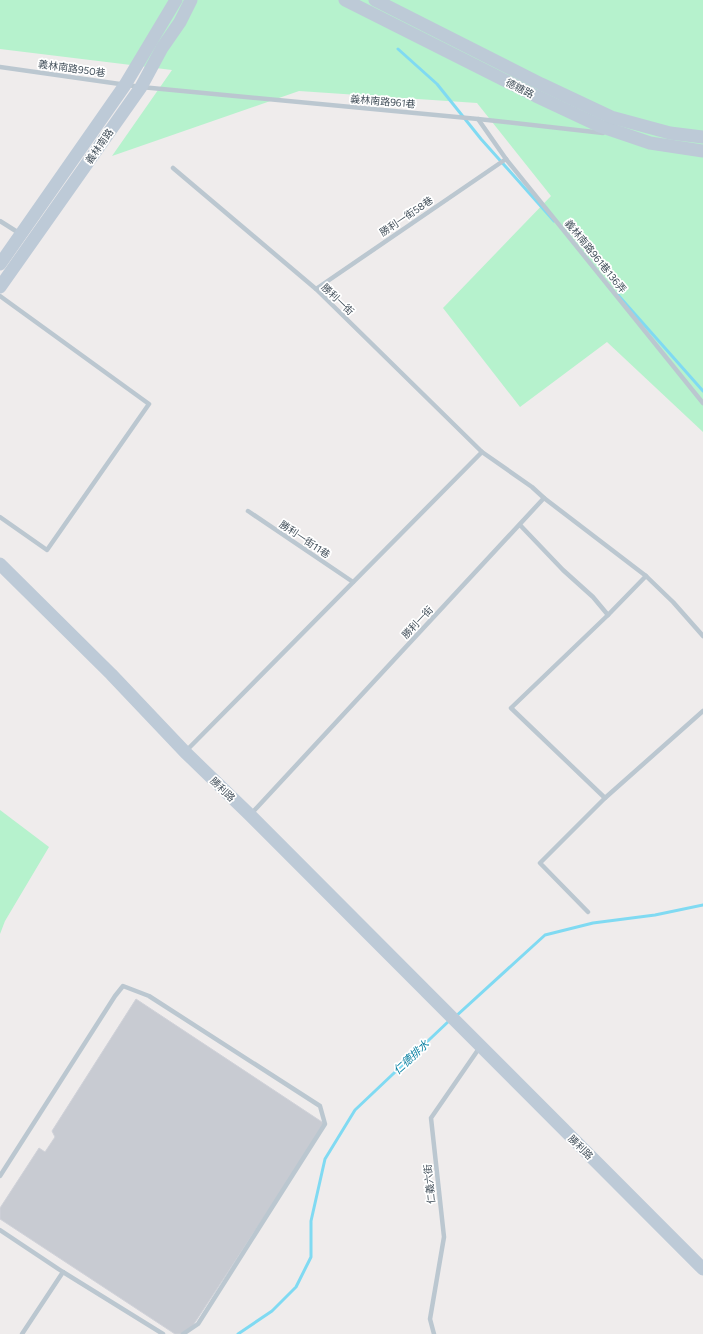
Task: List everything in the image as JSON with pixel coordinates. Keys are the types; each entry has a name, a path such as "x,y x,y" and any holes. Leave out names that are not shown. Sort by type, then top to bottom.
{"street":[{"name":"義林南路","path":"0,264 125,85 176,0"},
{"path":"189,4 201,0"},
{"name":"德糖路","path":"345,0 536,96 600,126 650,143 703,151"},
{"name":"德糖路","path":"374,0 540,84 611,117 670,133 703,137"},
{"name":"義林南路","path":"0,287 141,87 162,48 180,22 189,4"},
{"name":"勝利路","path":"0,564 111,674 185,752 250,815 703,1269"}],"lane":[{"name":"義林南路950巷","path":"0,67 141,87"},
{"name":"義林南路961巷","path":"141,87 478,119 623,135"},
{"name":"義林南路961巷136弄","path":"478,119 505,159 703,403"},
{"name":"勝利一街58巷","path":"316,289 505,159"},
{"name":"勝利一街","path":"173,168 316,289 482,452 532,487 544,498 250,815"},
{"path":"0,222 22,234"},
{"path":"0,296 149,404 47,550 0,517"},
{"path":"185,752 482,452"},
{"path":"544,498 646,576 673,602 703,636"},
{"name":"勝利一街11巷","path":"248,511 352,582"},
{"path":"520,525 563,570 593,597 608,615"},
{"path":"605,798 510,708 608,615 646,576"},
{"path":"588,912 540,863 605,798 703,711"},
{"path":"0,1176 115,996 123,986 149,996 320,1106 325,1124 198,1324 183,1334"},
{"name":"仁義六街","path":"434,1334 430,1319 444,1237 431,1118 481,1046"},
{"path":"0,1230 63,1272 163,1334"},
{"path":"22,1334 63,1272"}],"green space":[{"path":"0,0 703,0 703,432 607,342 520,407 443,308 551,196 477,103 299,91 112,156 172,70 0,49"},
{"path":"0,810 49,847 5,921 0,934"}],"building":[{"path":"136,999 325,1124 190,1330 183,1334 175,1334 0,1219 0,1208 39,1148 45,1152 55,1137 52,1131"}],"waterway":[{"path":"398,49 437,84 481,139 554,221"},
{"path":"618,295 703,391"},
{"name":"仁德排水","path":"455,1017 545,935 593,923 655,915 703,905"},
{"name":"仁德排水","path":"238,1334 272,1311 296,1287 311,1257 311,1221 325,1159 355,1110 450,1020"}]}
